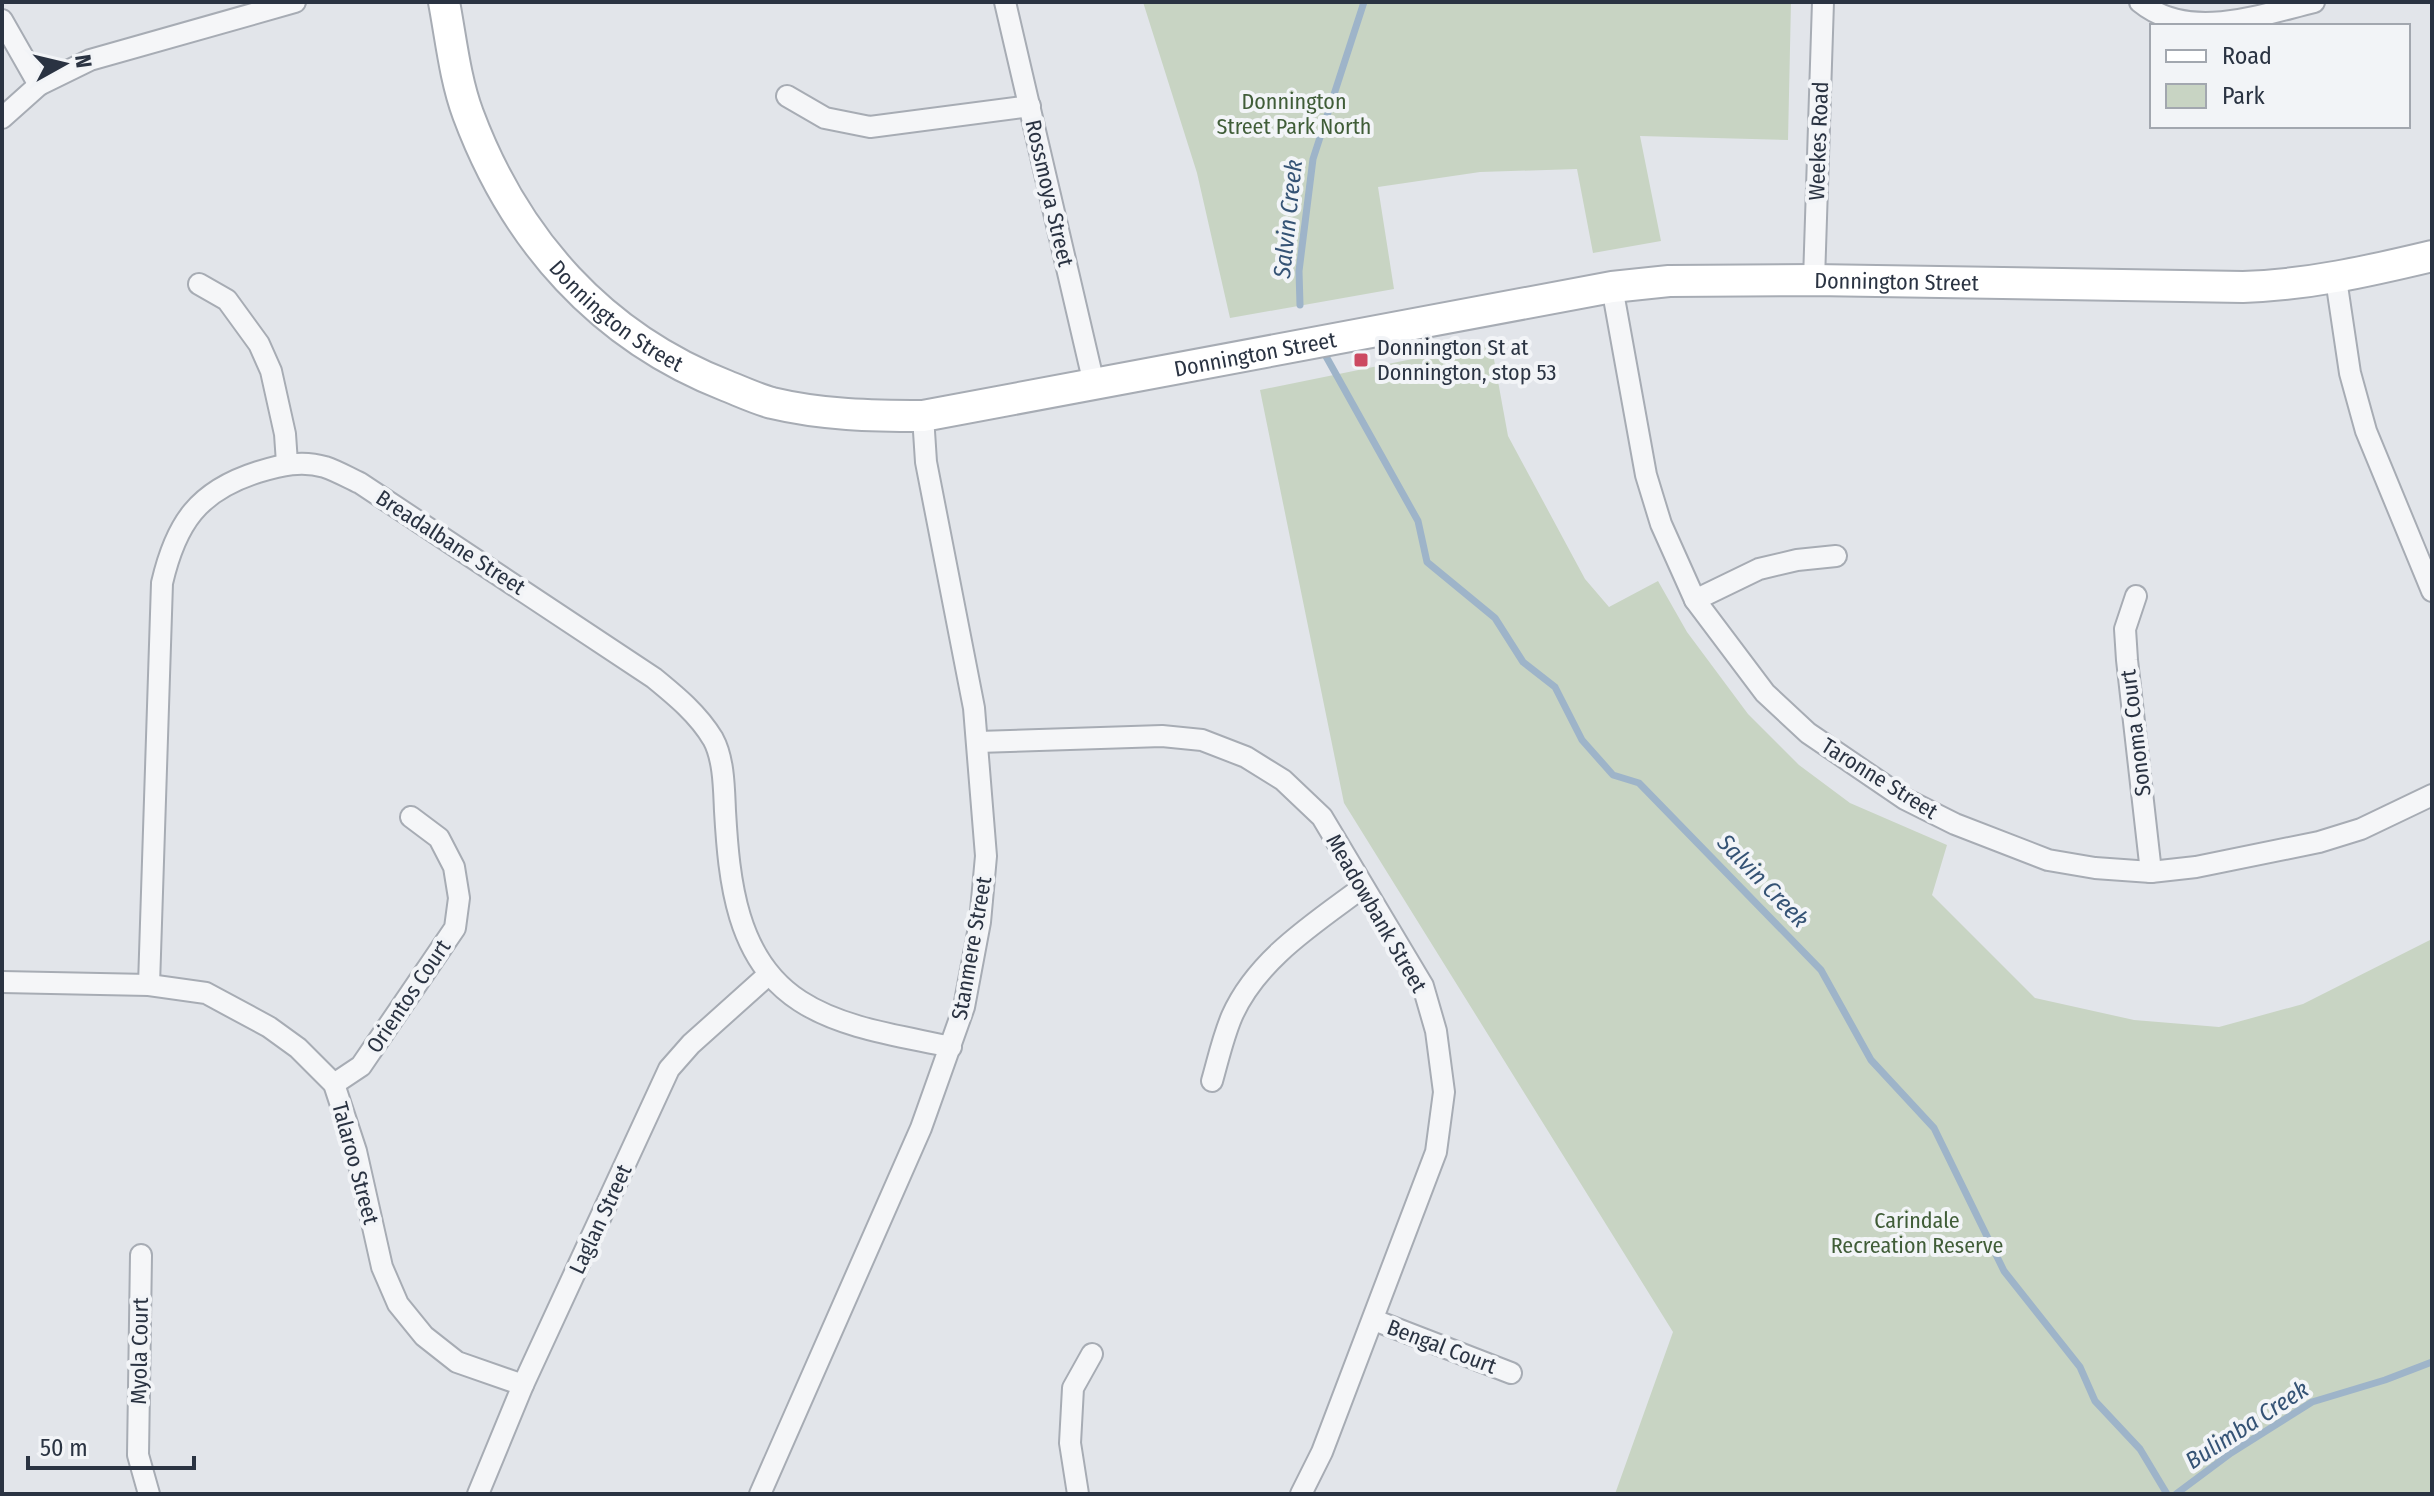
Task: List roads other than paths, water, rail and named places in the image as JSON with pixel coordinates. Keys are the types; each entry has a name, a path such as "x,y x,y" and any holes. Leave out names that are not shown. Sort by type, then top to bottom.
{"street":[{"path":"2,118 39,85 90,60 295,2"},
{"name":"Donnington Street","path":"444,2 467,112 491,170 527,232 572,285 655,352 695,373 770,403 862,415 923,416 1612,287 1669,281 1814,280 2243,287 2336,279 2432,256"},
{"name":"Rossmoya Street","path":"1005,2 1094,384"},
{"name":"Weekes Road","path":"1814,280 1823,2"},
{"path":"2140,2 2151,11 2192,23 2231,21 2314,2"},
{"path":"2,20 39,85"},
{"path":"787,96 825,118 870,127 1030,106"},
{"path":"2336,279 2350,373 2366,431 2430,583"},
{"path":"199,284 227,300 259,344 271,371 285,434 287,463"},
{"name":"Taronne Street","path":"1612,287 1646,475 1661,524 1695,600 1765,693 1808,733 1905,799 1955,824 2048,860 2095,868 2151,872 2196,867 2319,842 2361,829 2432,795"},
{"name":"Stanmere Street","path":"760,1494 921,1128 964,1007 980,922 986,856 978,742 926,462 923,416"},
{"name":"Breadalbane Street","path":"149,985 162,583 169,553 185,520 206,496 237,479 287,463 325,467 360,483 654,678 688,706 714,741 724,784 731,881 738,914 768,975 800,1001 828,1016 951,1047"},
{"path":"1695,600 1759,569 1797,560 1836,556"},
{"name":"Sonoma Court","path":"2136,596 2125,629 2151,872"},
{"name":"Meadowbank Street","path":"978,742 1162,736 1202,740 1246,757 1283,780 1322,817 1423,986 1436,1031 1444,1092 1436,1152 1322,1452 1301,1494"},
{"name":"Orientos Court","path":"334,1084 361,1066 455,928 459,898 454,867 439,838 411,817"},
{"path":"1212,1081 1232,1015 1258,974 1293,939 1363,887"},
{"name":"Laglan Street","path":"478,1494 523,1385 669,1069 691,1044 768,975"},
{"name":"Talaroo Street","path":"2,982 149,985 206,993 269,1027 316,1064 334,1084 356,1151 382,1267 398,1304 424,1336 457,1362 523,1385"},
{"name":"Myola Court","path":"141,1255 138,1455 149,1494"},
{"name":"Bengal Court","path":"1374,1320 1511,1373"},
{"path":"1078,1494 1070,1443 1073,1388 1092,1354"}],"waterway":[{"name":"Salvin Creek","path":"1300,305 1299,271 1313,159 1364,2"},
{"name":"Salvin Creek","path":"1323,351 1418,521 1427,562 1495,618 1523,662 1555,687 1582,740 1613,775 1639,783 1821,970 1871,1060 1934,1128 2004,1271 2080,1367 2095,1401 2140,1449 2167,1494"},
{"name":"Bulimba Creek","path":"2176,1494 2231,1453 2312,1402 2432,1362"}],"place":[{"name":"Donnington St at Donnington, stop 53","path":"1361,360"}],"park label":[{"name":"Donnington Street Park North","path":"1294,114"},
{"name":"Carindale Recreation Reserve","path":"1917,1232"}]}
